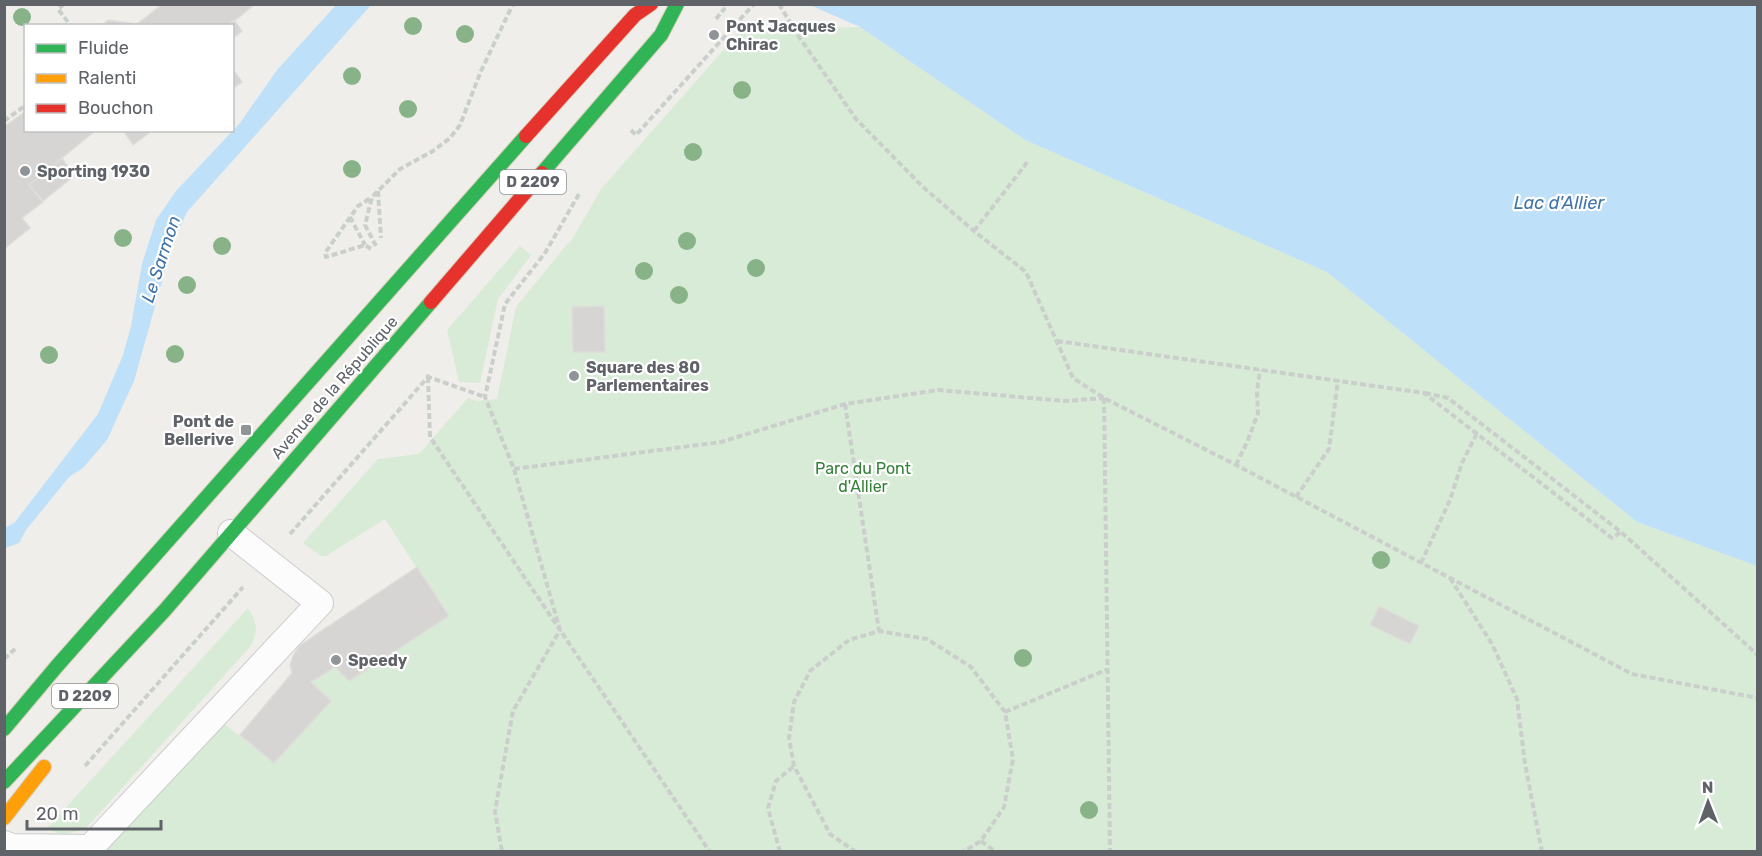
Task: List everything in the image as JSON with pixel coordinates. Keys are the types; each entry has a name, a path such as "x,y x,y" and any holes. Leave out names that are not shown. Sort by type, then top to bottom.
{"main road":[{"name":"Avenue de la République","path":"4,729 499,165 635,15 651,4"},
{"name":"Avenue de la République","path":"4,782 165,610 661,35 677,4"},
{"path":"77,723 165,610"},
{"name":"Avenue de la République","path":"13,695 57,666"},
{"path":"4,818 56,752"}],"lane":[{"path":"4,844 12,847 90,848 320,603 231,533"}],"path":[{"path":"64,4 58,9 69,24"},
{"path":"365,245 326,256 358,206 372,197 400,169 433,151 450,138 460,124 481,71 513,4"},
{"path":"629,128 636,135 754,4"},
{"path":"779,4 856,119 923,187 1026,272 1072,378 1104,398 1632,674 1758,698"},
{"path":"4,121 24,106"},
{"path":"974,231 1029,160"},
{"path":"378,191 381,245"},
{"path":"372,197 365,225 382,256"},
{"path":"350,217 365,245 373,250"},
{"path":"502,852 495,811 513,711 560,630 514,469 485,397 505,304 545,253"},
{"path":"1056,341 1338,380 1448,398 1621,532 1758,654"},
{"path":"1236,465 1257,413 1260,370"},
{"path":"428,377 485,397"},
{"path":"84,767 428,377"},
{"path":"428,377 430,437 710,852"},
{"path":"1296,497 1329,449 1338,380"},
{"path":"514,469 721,442 845,404 938,390 1066,401 1104,398"},
{"path":"1424,393 1612,538 1621,532"},
{"path":"1104,398 1110,852"},
{"path":"845,404 879,631"},
{"path":"1421,562 1450,500 1462,463 1477,434"},
{"path":"1450,578 1492,644 1518,699 1525,764 1542,852"},
{"path":"856,852 830,834 794,766 789,738 794,702 810,671 849,640 879,631 927,639 963,662 971,668 1005,712 1013,759 1004,807 981,841 963,852"},
{"path":"1005,712 1107,670"},
{"path":"780,852 768,808 776,781 794,766"},
{"path":"981,841 996,852"}],"green space":[{"name":"Parc du Pont d'Allier","path":"860,27 1025,140 1327,272 1637,522 1757,566 1757,851 99,852 223,723 274,763 331,701 311,682 335,667 349,681 448,616 385,519 326,556 321,556 303,543 378,459 419,454 468,398 476,401 497,399 516,307 570,243 601,189 742,29"},
{"path":"520,246 531,255 498,299 480,383 459,382 447,330"},
{"path":"248,608 256,627 250,647 86,828 62,834 48,827"}],"water":[{"name":"Le Sarmon","path":"337,4 371,5 187,212 173,242 134,381 107,440 83,468 69,477 26,530 19,543 5,548 5,528 15,522 98,414 123,355 131,326 142,264 156,220 176,191 234,132 277,70"},
{"name":"Lac d'Allier","path":"810,5 1757,5 1757,566 1637,522 1327,272 1025,140 860,27"}],"building":[{"path":"163,4 255,4 230,24 137,24"},
{"path":"108,20 137,24 103,24"},
{"path":"234,20 242,31 234,37 234,24 230,24"},
{"path":"234,71 242,82 234,88"},
{"name":"Sporting 1930","path":"24,112 24,132 94,132 29,185 43,202 22,218 30,228 4,249 4,127"},
{"name":"Sporting 1930","path":"124,132 150,132 133,145"},
{"path":"62,158 74,176 43,201 29,185"},
{"path":"604,306 605,352 573,352 572,307"},
{"name":"Speedy","path":"417,567 449,616 349,681 335,667 311,682 331,701 274,763 240,735 292,673 290,665 299,646"},
{"path":"1379,606 1419,626 1410,644 1370,625"}],"traffic: fast":[{"path":"542,173 661,35 677,4"},
{"path":"4,729 57,666 526,136"},
{"path":"4,782 165,610 431,302"}],"traffic: slow":[{"path":"4,818 44,767"}],"traffic: jam":[{"path":"526,136 635,15 651,4"},
{"path":"431,302 542,173"}],"place":[{"name":"Pont Jacques Chirac","path":"714,35"},
{"name":"Sporting 1930","path":"25,171"},
{"name":"Square des 80 Parlementaires","path":"574,376"},
{"name":"Pont de Bellerive","path":"246,430"},
{"name":"Speedy","path":"336,660"}]}
